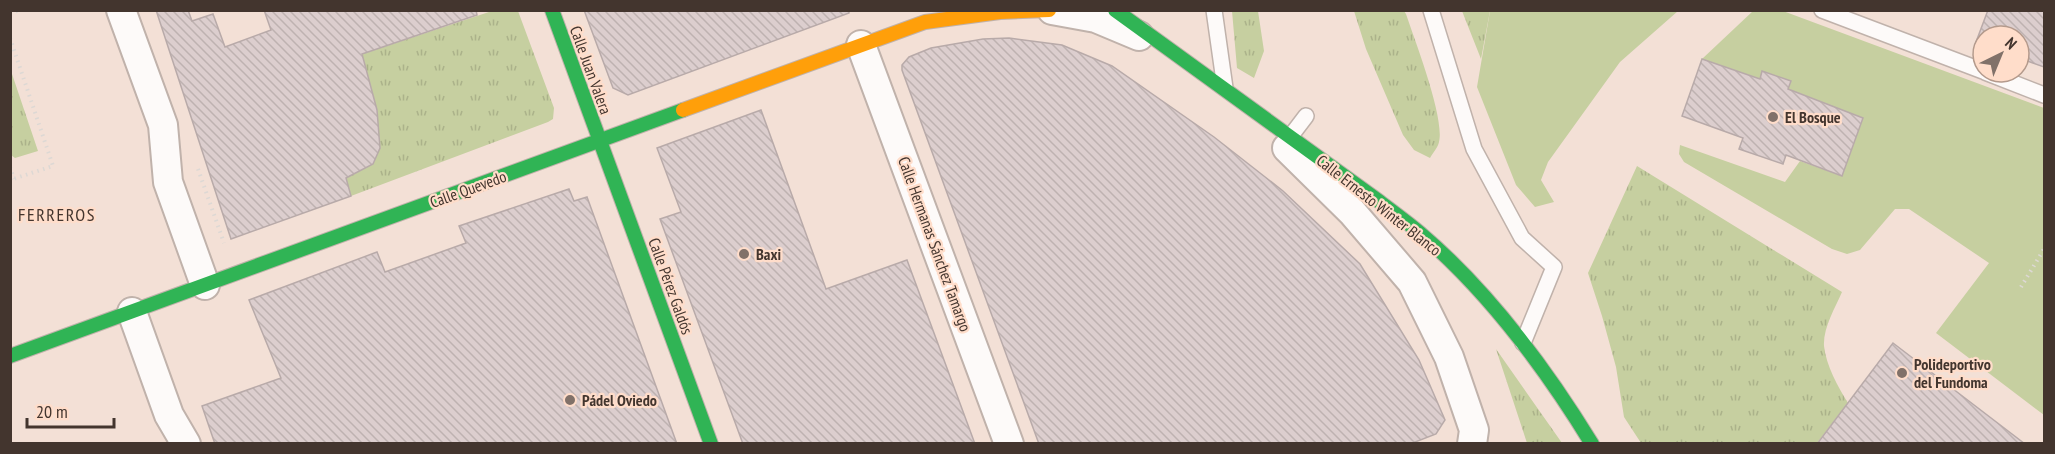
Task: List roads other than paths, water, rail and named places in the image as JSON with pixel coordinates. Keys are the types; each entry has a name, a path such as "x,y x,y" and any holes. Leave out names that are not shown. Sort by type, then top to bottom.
{"street":[{"path":"121,10 163,125 168,182 205,285"},
{"name":"Calle Juan Valera","path":"552,10 599,141"},
{"name":"Calle Quevedo","path":"10,356 861,45 932,16 1051,10 1096,18 1164,46"},
{"name":"Calle Ernesto Winter Blanco","path":"1114,10 1421,234 1457,269 1523,343 1566,402 1592,444"},
{"name":"Calle Hermanas Sánchez Tamargo","path":"861,45 1009,444"},
{"name":"Calle Ernesto Winter Blanco","path":"1231,94 1352,212 1412,282 1449,357 1473,437"},
{"name":"Calle Pérez Galdós","path":"599,141 711,444"},
{"path":"132,312 170,415 186,444"}],"lane":[{"path":"1214,10 1231,94"},
{"path":"1431,10 1474,149 1522,238 1554,267 1523,343"},
{"path":"1822,10 1971,67"},
{"path":"2017,84 2044,94"},
{"path":"1290,137 1306,116"}],"place":[{"name":"El Bosque","path":"1773,117"},
{"name":"Baxi","path":"744,254"},
{"name":"Polideportivo del Fundoma","path":"1902,373"},
{"name":"Pádel Oviedo","path":"570,400"}],"district":[{"name":"FERREROS","path":"57,214"}]}
